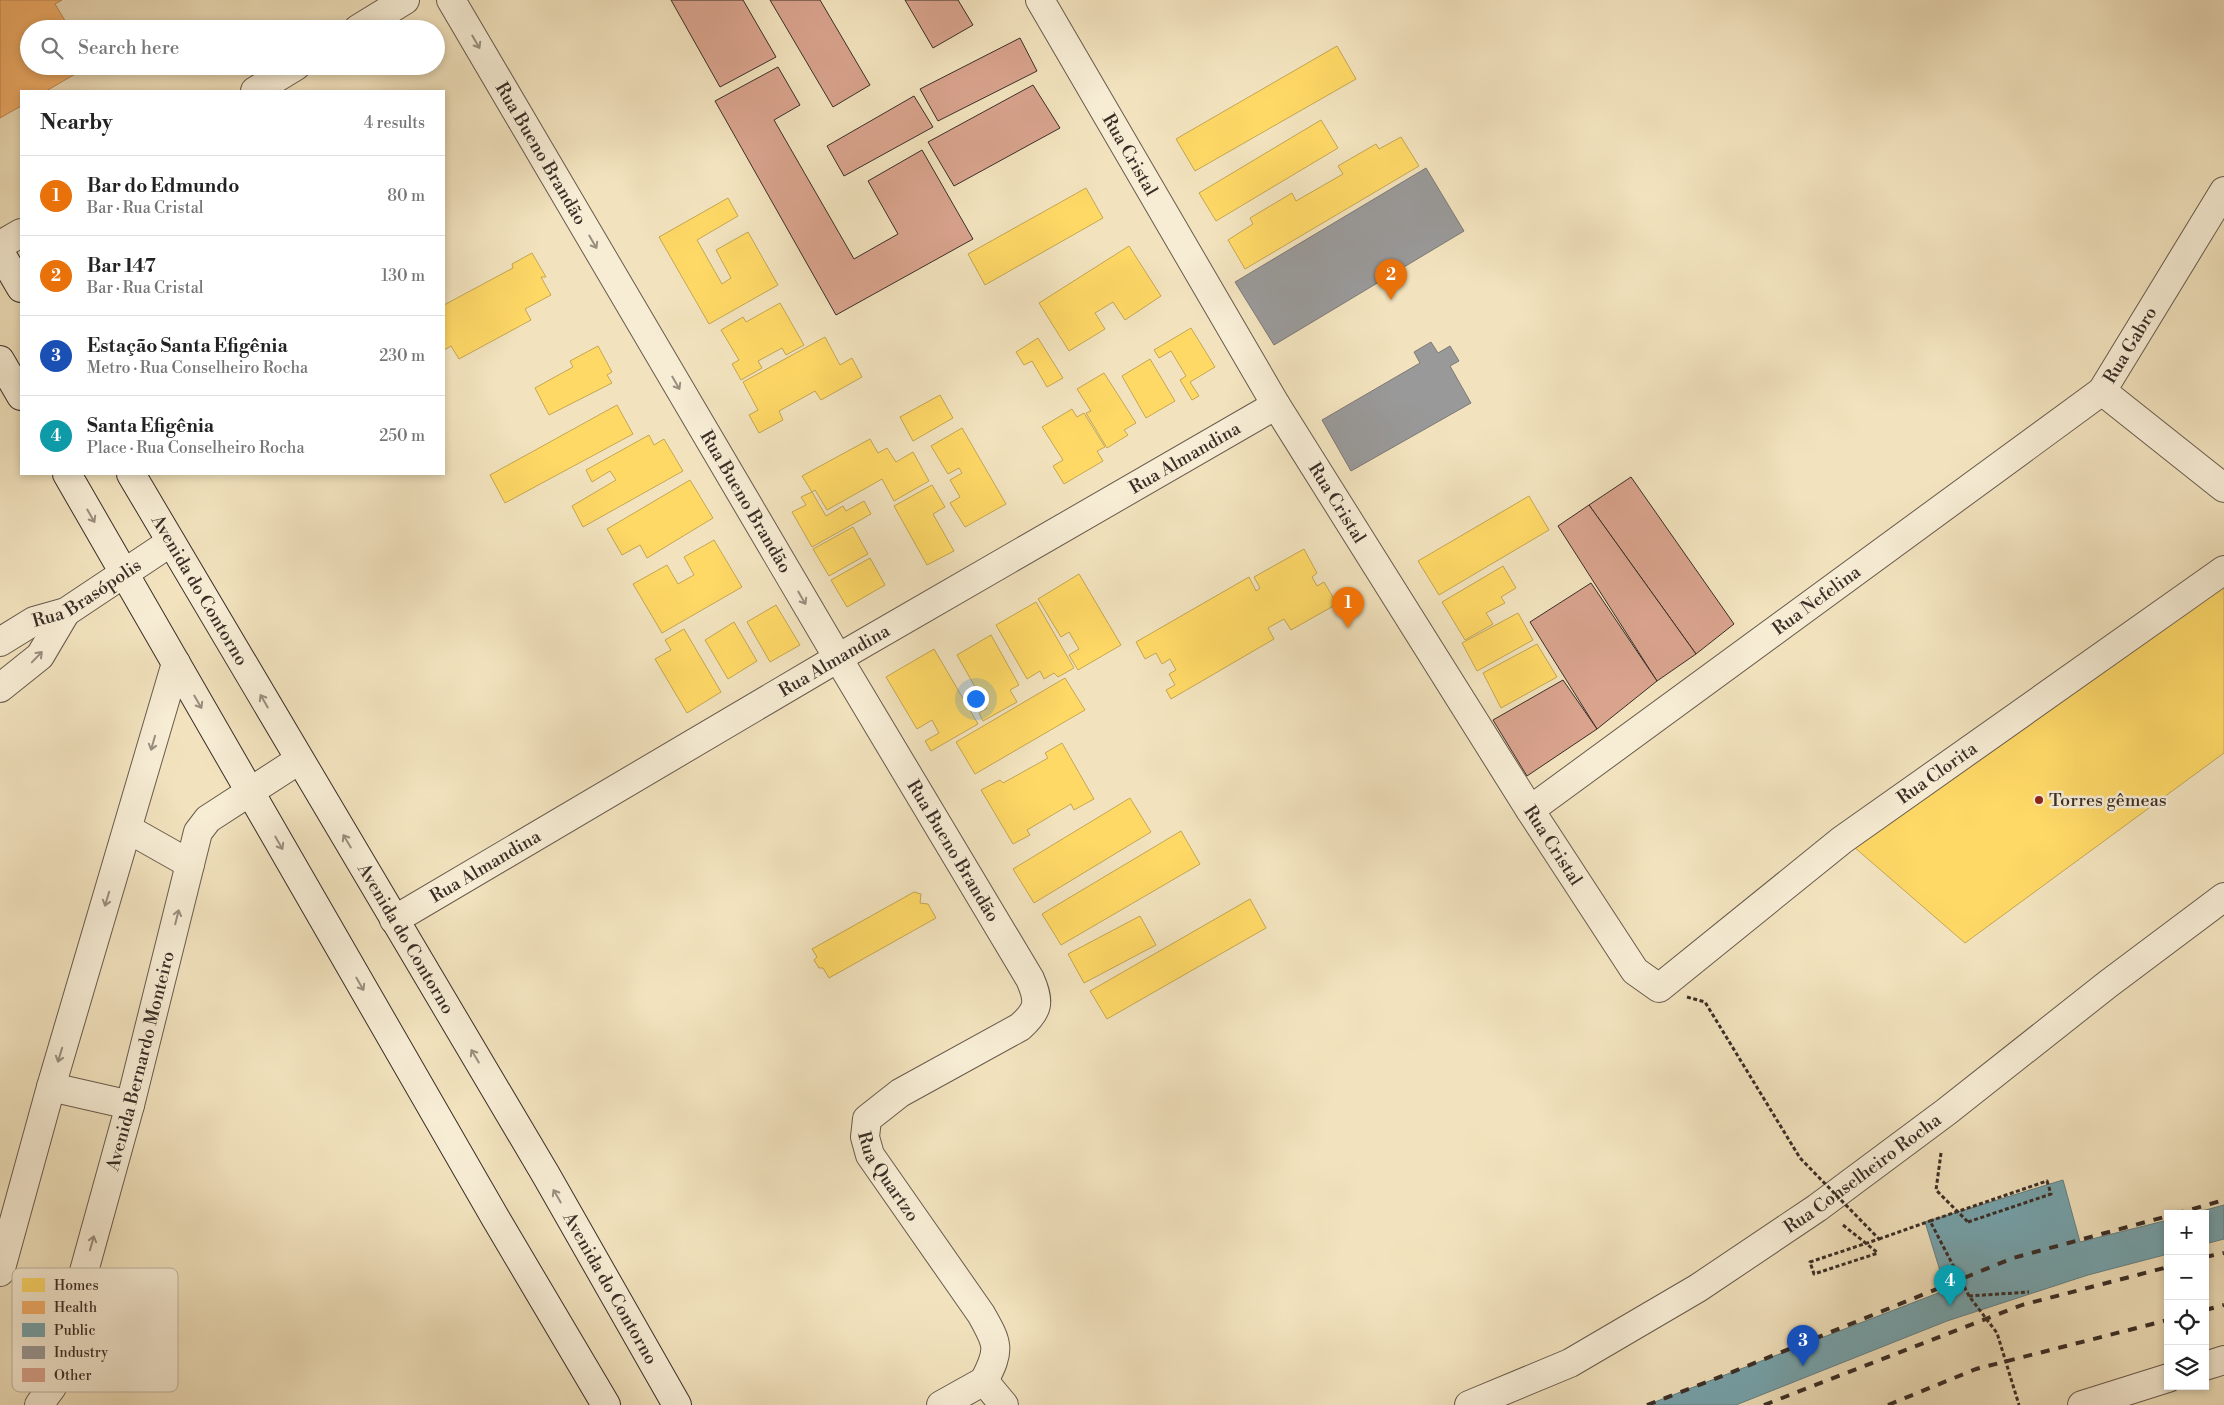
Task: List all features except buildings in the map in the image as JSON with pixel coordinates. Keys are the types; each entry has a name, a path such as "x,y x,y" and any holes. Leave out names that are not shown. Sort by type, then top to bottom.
{"street":[{"path":"373,20 405,0"},
{"name":"Rua Bueno Brandão","path":"451,0 838,658 1030,979 1037,1004"},
{"name":"Rua Cristal","path":"1040,0 1276,405 1530,810 1635,971 1659,988"},
{"path":"257,90 281,75"},
{"name":"Rua Gabro","path":"2224,191 2102,391 2224,488"},
{"path":"0,244 20,234"},
{"path":"0,252 20,286"},
{"path":"0,360 20,394"},
{"name":"Rua Nefelina","path":"1530,810 2102,391"},
{"name":"Rua Almandina","path":"394,920 838,658 1276,405"},
{"path":"68,475 496,1219 606,1405"},
{"name":"Avenida do Contorno","path":"132,475 546,1175 677,1405"},
{"name":"Rua Brasópolis","path":"0,642 34,621 66,612 171,542"},
{"name":"Rua Clorita","path":"1659,988 1842,840 2224,570"},
{"path":"0,688 40,656 66,612"},
{"path":"0,1272 51,1087 176,663"},
{"name":"Avenida Bernardo Monteiro","path":"85,1268 130,1105 198,832 208,819 299,760"},
{"path":"128,829 190,864"},
{"name":"Rua Conselheiro Rocha","path":"1469,1405 1570,1363 1698,1288 1817,1208 1946,1112 2108,984 2224,897"},
{"name":"Rua Quartzo","path":"984,1381 995,1360 995,1338 981,1314 870,1155 866,1136 867,1119 900,1093 1020,1026 1030,1018 1037,1004"},
{"path":"51,1087 130,1105"},
{"path":"2209,1365 2224,1360"},
{"path":"2082,1405 2164,1379"},
{"path":"940,1405 984,1381 1004,1405"},
{"name":"Avenida Bernardo Monteiro","path":"39,1405 48,1392"}],"path":[{"path":"1687,997 1706,1002 1800,1158 1879,1238"},
{"path":"1817,1208 1841,1223 1878,1253 1814,1274 1810,1262 1879,1238 1930,1221 2047,1181 2051,1194 1968,1222 1936,1190 1946,1112"},
{"path":"1930,1221 1969,1296 1997,1333 2019,1405"},
{"path":"1969,1296 2029,1292"}],"railway":[{"path":"2189,1210 2224,1200"},
{"path":"1647,1405 2013,1258 2164,1217"},
{"path":"2209,1256 2224,1253"},
{"path":"1764,1405 2022,1305 2164,1268"},
{"path":"2209,1309 2224,1305"},
{"path":"1888,1405 1976,1369 2164,1321"}],"place":[{"name":"Bar 147","path":"1391,300"},
{"name":"Bar do Edmundo","path":"1348,628"},
{"name":"Torres gêmeas","path":"2039,800"},
{"name":"Santa Efigênia","path":"1950,1306"},
{"name":"Estação Santa Efigênia","path":"1803,1366"}]}
